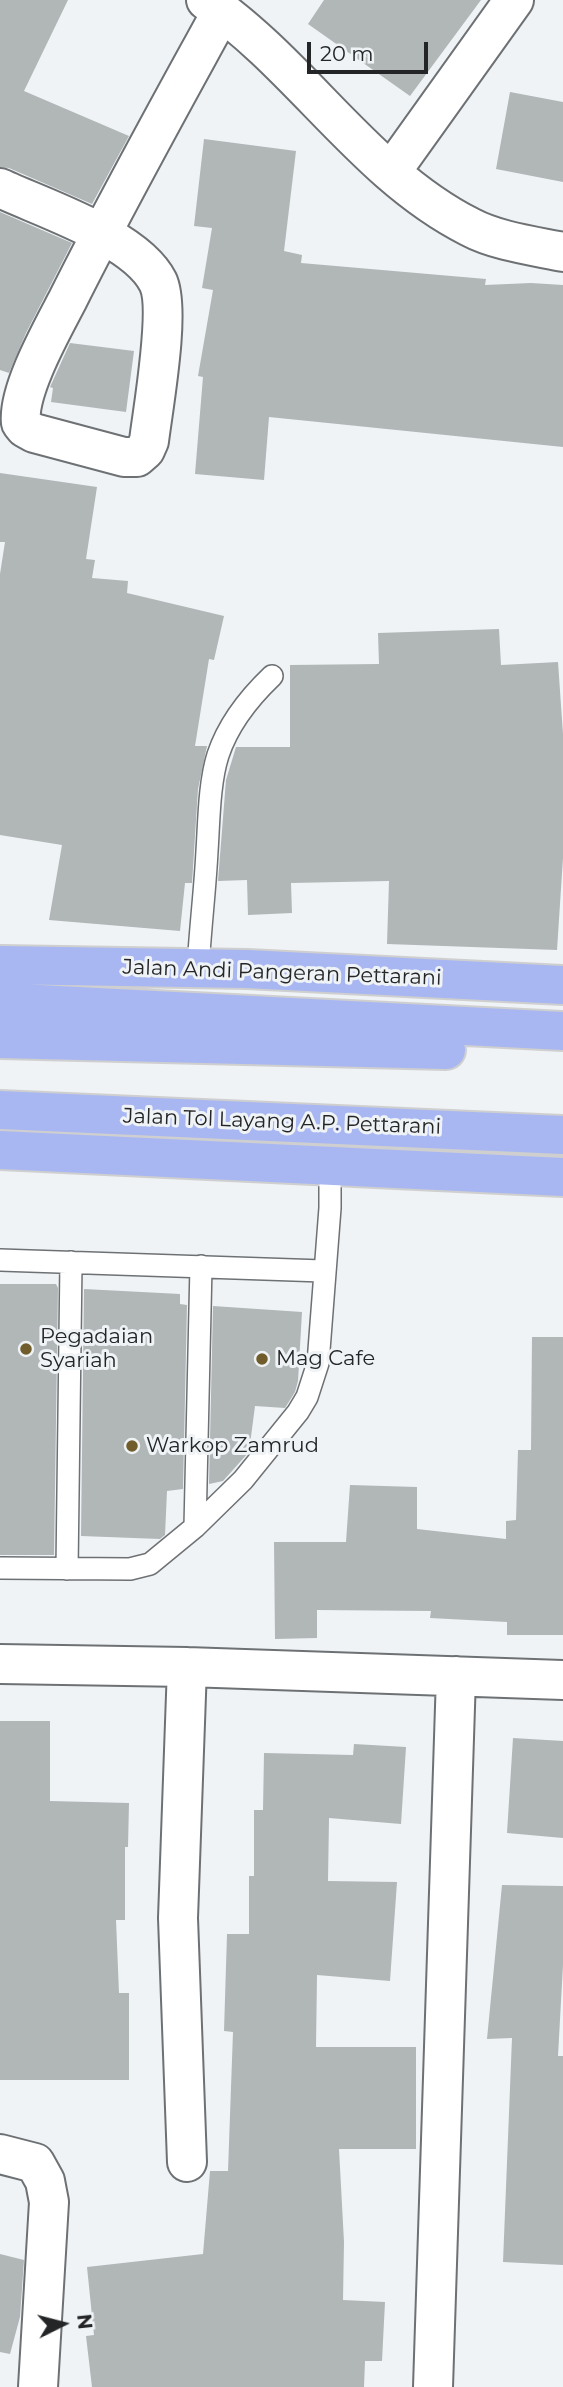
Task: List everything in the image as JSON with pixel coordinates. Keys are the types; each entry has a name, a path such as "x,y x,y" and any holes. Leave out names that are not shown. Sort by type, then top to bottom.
{"highway":[{"name":"Jalan Andi Pangeran Pettarani","path":"0,965 198,969 563,985"},
{"path":"0,1002 563,1031"},
{"path":"0,1039 563,1055"},
{"name":"Jalan Tol Layang A.P. Pettarani","path":"0,1110 563,1135"},
{"path":"0,1150 563,1177"}],"street":[{"path":"391,172 514,0"},
{"path":"0,188 101,234 131,250 159,283 164,318 149,441 145,450 137,457 124,457 34,433 20,423 22,403 52,330 101,234 214,5 296,78 391,172 435,205 472,229 563,253"},
{"path":"0,1664 187,1667 563,1680"},
{"path":"187,1667 178,1918 187,2162"},
{"path":"433,2387 456,1676"},
{"path":"0,2154 35,2163 45,2181 49,2202 38,2387"}],"lane":[{"path":"198,969 217,758 225,736 237,718 272,676"},
{"path":"0,1568 130,1569 150,1564 195,1527 243,1480 307,1397 318,1363 323,1271 330,1208 330,1166"},
{"path":"0,1260 323,1271"},
{"path":"67,1569 71,1262"},
{"path":"195,1527 201,1266"}],"building":[{"path":"0,0 68,0 24,91 129,136 92,204 9,168 0,167"},
{"path":"324,0 481,0 410,96 308,24"},
{"path":"510,92 563,102 563,182 496,169"},
{"path":"204,139 296,151 284,251 302,255 301,263 486,279 485,285 563,285 563,447 269,417 264,480 195,474 203,377 198,376 213,290 202,288 212,228 194,226"},
{"path":"0,212 72,243 26,333 9,373 0,370"},
{"path":"70,343 134,351 126,412 51,402 53,388 50,387"},
{"path":"0,473 97,487 86,559 95,560 92,578 128,581 127,593 224,616 214,660 209,659 195,746 207,746 198,789 192,883 185,883 180,931 49,920 62,845 0,835 0,574 5,542 0,542"},
{"path":"499,629 501,665 558,662 563,734 563,858 557,950 387,944 389,881 291,883 292,913 248,915 247,880 218,881 226,780 236,747 290,747 290,665 379,664 378,633"},
{"path":"0,1284 56,1284 58,1288 54,1555 0,1555"},
{"name":"Warkop Zamrud","path":"84,1289 180,1294 180,1304 187,1305 183,1489 167,1491 165,1535 160,1539 81,1536"},
{"name":"Mag Cafe","path":"213,1306 302,1312 295,1392 285,1408 255,1406 249,1452 223,1481 209,1484"},
{"path":"532,1337 563,1337 563,1635 507,1635 507,1622 430,1618 431,1611 317,1610 317,1638 275,1639 274,1542 346,1542 350,1485 417,1487 417,1529 506,1539 506,1521 516,1520 518,1450 531,1450"},
{"path":"0,1721 50,1721 50,1801 129,1803 128,1847 125,1847 125,1920 116,1920 119,1993 129,1993 129,2080 0,2080"},
{"path":"513,1738 563,1741 563,1838 507,1833"},
{"path":"354,1744 406,1747 401,1824 329,1818 328,1881 397,1882 390,1981 317,1975 316,2047 416,2047 416,2149 339,2149 344,2242 343,2300 385,2302 382,2361 365,2361 364,2387 92,2387 86,2336 94,2335 87,2267 203,2254 210,2171 228,2171 233,2032 224,2031 227,1934 249,1934 249,1876 254,1876 254,1810 263,1810 264,1753 353,1755"},
{"path":"502,1885 563,1886 563,1965 558,2056 563,2056 563,2265 503,2262 512,2038 487,2039"},
{"path":"0,2254 24,2260 20,2317 10,2354 0,2352"}],"place":[{"name":"Pegadaian Syariah","path":"26,1349"},
{"name":"Mag Cafe","path":"262,1359"},
{"name":"Warkop Zamrud","path":"132,1446"}]}
